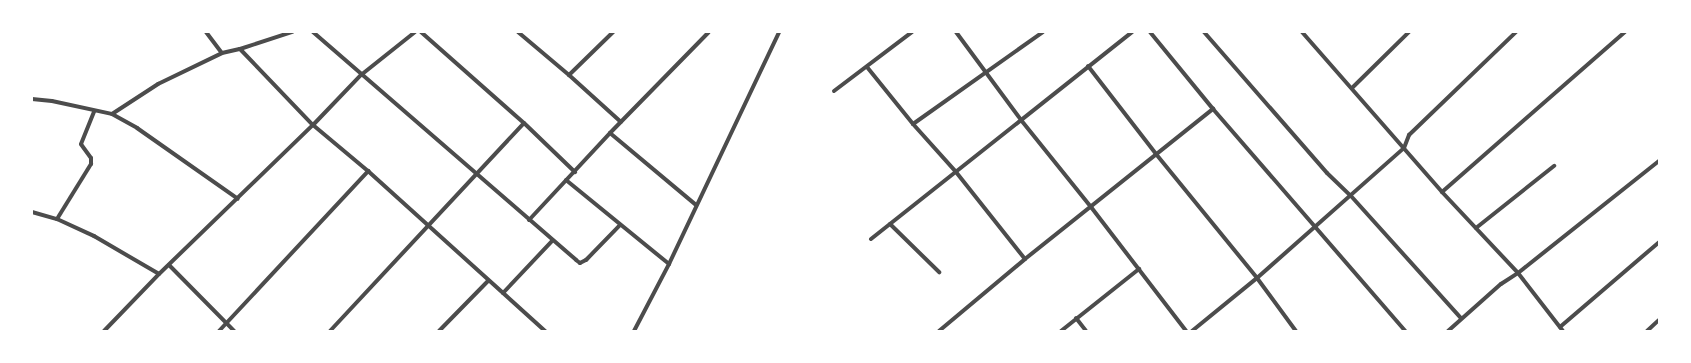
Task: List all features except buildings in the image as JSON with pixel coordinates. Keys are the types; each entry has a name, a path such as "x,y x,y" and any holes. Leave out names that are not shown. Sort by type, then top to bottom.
{"street":[{"path":"206,32 222,54"},
{"path":"112,114 158,84 222,54 292,32"},
{"path":"313,32 552,241 580,263 586,260 620,225"},
{"path":"104,331 168,265 238,199 361,75 415,32"},
{"path":"421,32 524,123 575,172"},
{"path":"518,32 621,122"},
{"path":"569,75 613,32"},
{"path":"529,220 610,133 709,32"},
{"path":"634,331 669,264 779,32"},
{"path":"834,91 912,32"},
{"path":"956,32 1021,120 1091,207 1186,331"},
{"path":"914,124 1043,32"},
{"path":"872,239 1132,32"},
{"path":"1150,32 1213,109 1405,331"},
{"path":"1204,32 1327,173 1351,196 1461,318"},
{"path":"1303,32 1442,192 1518,273 1563,331"},
{"path":"1352,88 1408,32"},
{"path":"1192,331 1257,278 1404,148 1409,135 1516,32"},
{"path":"1442,192 1625,32"},
{"path":"240,49 313,125 368,170 488,281 546,331"},
{"path":"1088,66 1156,154 1257,278 1296,331"},
{"path":"867,67 956,172 1025,259"},
{"path":"32,99 52,101 112,114 138,128 238,199"},
{"path":"939,331 1025,259 1213,109"},
{"path":"58,219 91,164 91,158 81,144 94,111"},
{"path":"330,331 524,123"},
{"path":"610,133 696,205"},
{"path":"1448,331 1501,284 1518,273 1659,160"},
{"path":"1476,228 1554,166"},
{"path":"219,331 368,170"},
{"path":"566,180 669,264"},
{"path":"32,212 58,219 94,236 159,274"},
{"path":"890,224 939,272"},
{"path":"503,293 552,241"},
{"path":"1560,327 1659,242"},
{"path":"168,265 234,331"},
{"path":"1061,331 1139,269"},
{"path":"439,331 488,281"},
{"path":"1076,318 1086,331"},
{"path":"1648,331 1659,320"}]}
